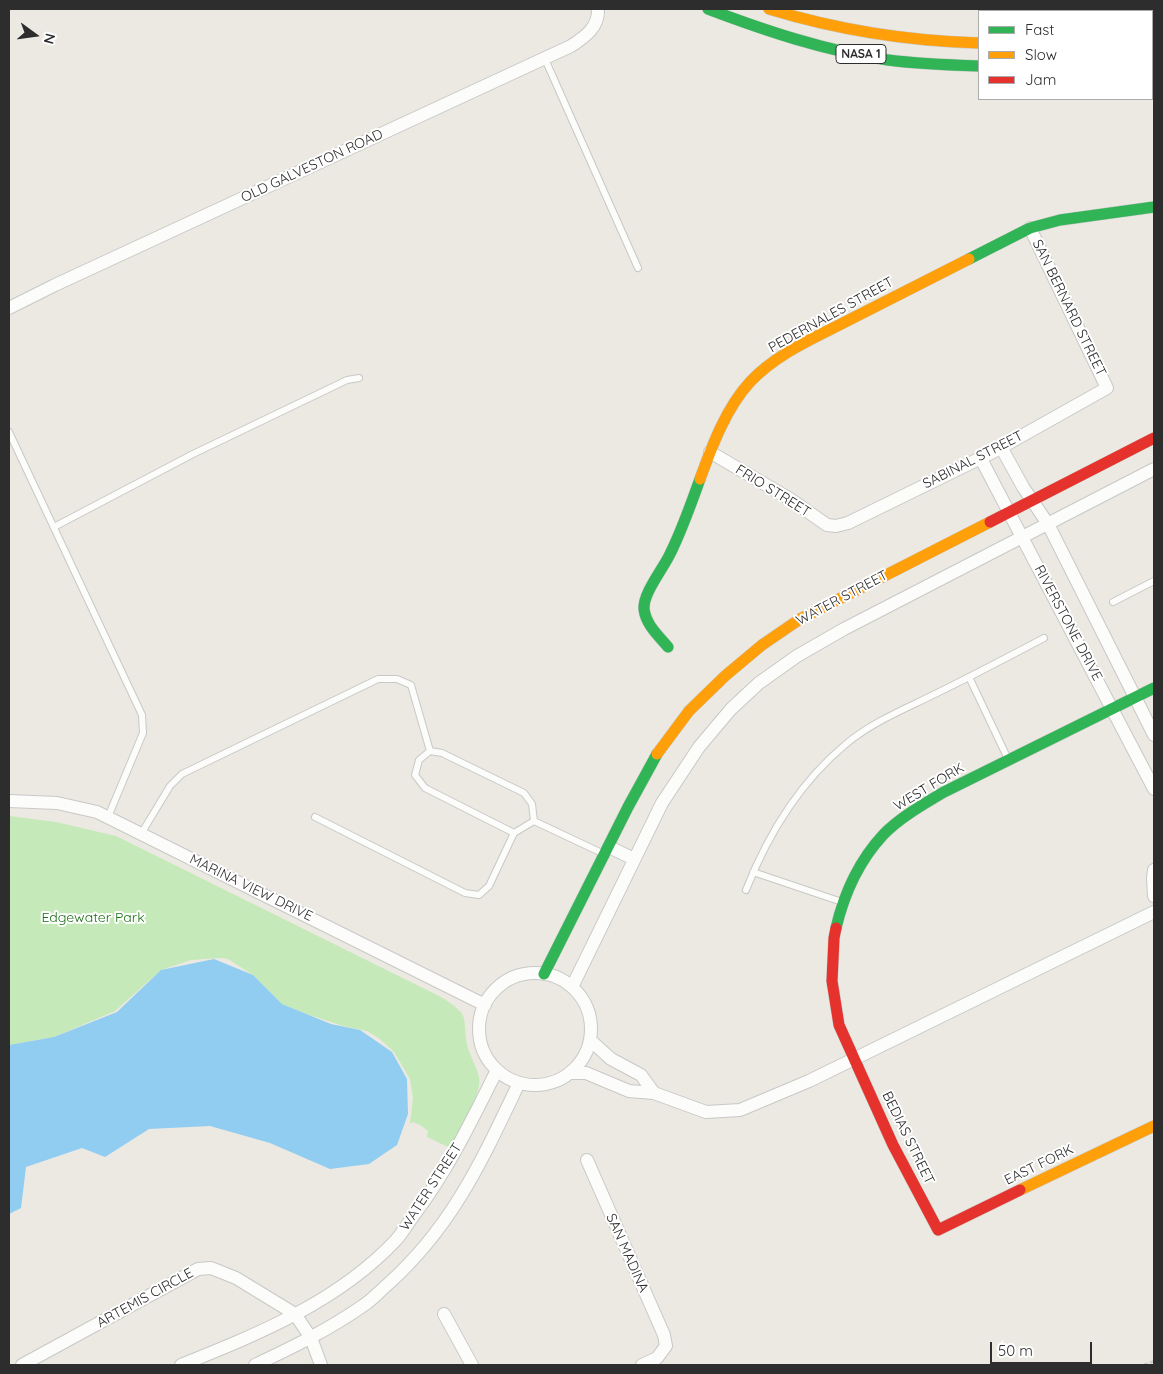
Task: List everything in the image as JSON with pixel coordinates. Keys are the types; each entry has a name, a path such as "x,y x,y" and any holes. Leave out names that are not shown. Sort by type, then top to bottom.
{"main road":[{"name":"NASA 1","path":"708,9 747,24 812,44 914,63 978,66"},
{"name":"NASA 1","path":"772,10 868,33 923,41 978,43"},
{"name":"PEDERNALES STREET","path":"668,647 647,622 644,607 649,591 670,554 685,520 710,452 734,402 751,381 778,360 814,338 1030,228 1060,220 1154,207"},
{"name":"WATER STREET","path":"544,974 628,807 656,757 689,711 725,676 754,652 800,619 1154,438"},
{"name":"WEST FORK","path":"854,1059 839,1026 832,981 834,938 842,903 861,864 884,834 915,810 944,792 1154,688"},
{"name":"BEDIAS STREET","path":"854,1059 893,1145 938,1230"},
{"name":"EAST FORK","path":"938,1230 1154,1126"}],"street":[{"name":"OLD GALVESTON ROAD","path":"9,308 571,46 587,34 597,21 598,9"},
{"name":"SAN BERNARD STREET","path":"1030,228 1107,388"},
{"name":"SABINAL STREET","path":"836,526 848,523 980,458 1107,388"},
{"name":"RIVERSTONE DRIVE","path":"1001,447 1048,524 1154,735"},
{"name":"FRIO STREET","path":"710,452 790,499 827,525 836,526"},
{"name":"RIVERSTONE DRIVE","path":"980,458 1023,536 1154,788"},
{"name":"WATER STREET","path":"572,987 662,803 699,747 731,709 759,683 797,656 844,629 1154,469"},
{"name":"MARINA VIEW DRIVE","path":"9,801 57,803 97,812 485,1005"},
{"path":"607,851 634,859"},
{"path":"1154,870 1154,896"},
{"path":"570,1073 586,1073 629,1091 654,1093 706,1112 740,1110 809,1081 1154,912"},
{"path":"544,974 559,978 572,987 582,998 588,1011 591,1025 590,1040 583,1058 570,1073 554,1082 537,1085 519,1083 497,1070 486,1056 481,1040 480,1022 485,1005 493,993 504,983 516,977 544,974"},
{"path":"590,1040 611,1059 641,1075 654,1093"},
{"name":"WATER STREET","path":"181,1365 257,1335 331,1295 365,1269 396,1239 452,1160 497,1070"},
{"name":"WATER STREET","path":"255,1365 311,1338 366,1304 406,1268 437,1233 458,1202 481,1162 519,1083"},
{"name":"SAN MADINA","path":"587,1160 664,1335 666,1346 658,1358 642,1365"},
{"name":"ARTEMIS CIRCLE","path":"22,1365 198,1269 211,1268 236,1278 295,1314"},
{"path":"295,1314 311,1338 321,1365"},
{"path":"444,1314 472,1365"}],"lane":[{"path":"544,59 638,268"},
{"path":"54,527 193,454 347,380 360,378"},
{"path":"9,432 142,715 143,733 108,817"},
{"path":"1113,602 1154,581"},
{"path":"746,890 774,828 793,800 819,769 846,743 877,722 1044,638"},
{"path":"968,677 1009,760"},
{"path":"141,834 170,786 182,774 378,680 397,679 411,685 430,751"},
{"path":"514,833 425,788 415,775 419,760 430,751 442,753 524,794 532,804 534,821"},
{"path":"315,817 465,892 479,894 488,886 514,833 534,821"},
{"path":"534,821 607,851"},
{"path":"753,872 842,903"}],"path":[{"path":"1144,1365 1154,1360"}],"green space":[{"name":"Edgewater Park","path":"9,816 56,822 116,836 452,1004 464,1017 467,1045 478,1074 479,1086 473,1104 450,1148 427,1137 428,1131 420,1125 413,1122 410,1124 413,1098 410,1079 394,1052 380,1039 367,1031 343,1026 282,1004 253,975 228,959 191,960 161,970 115,1011 54,1037 9,1045"}],"water":[{"path":"214,959 253,975 282,1004 331,1024 360,1030 392,1052 407,1079 408,1114 397,1145 369,1164 330,1169 270,1143 210,1126 149,1129 105,1157 82,1148 26,1167 21,1208 9,1214 9,1045 54,1037 117,1012 161,970"}],"traffic: fast":[{"path":"708,9 819,46 865,56 933,64 978,66"},
{"path":"969,259 1030,228 1060,220 1154,207"},
{"path":"668,647 647,620 644,609 645,603 650,589 674,545 700,479"},
{"path":"836,928 848,890 860,867 874,845 896,823 944,792 1154,688"},
{"path":"544,974 628,807 657,754"}],"traffic: slow":[{"path":"769,9 821,23 873,33 926,40 978,43"},
{"path":"700,479 715,441 734,403 750,382 771,363 809,340 969,259"},
{"path":"657,754 689,711 725,676 762,645 800,619 990,522"},
{"path":"1020,1190 1154,1126"}],"traffic: jam":[{"path":"990,522 1154,438"},
{"path":"836,928 832,981 839,1025 893,1145 938,1230 1020,1190"}]}
